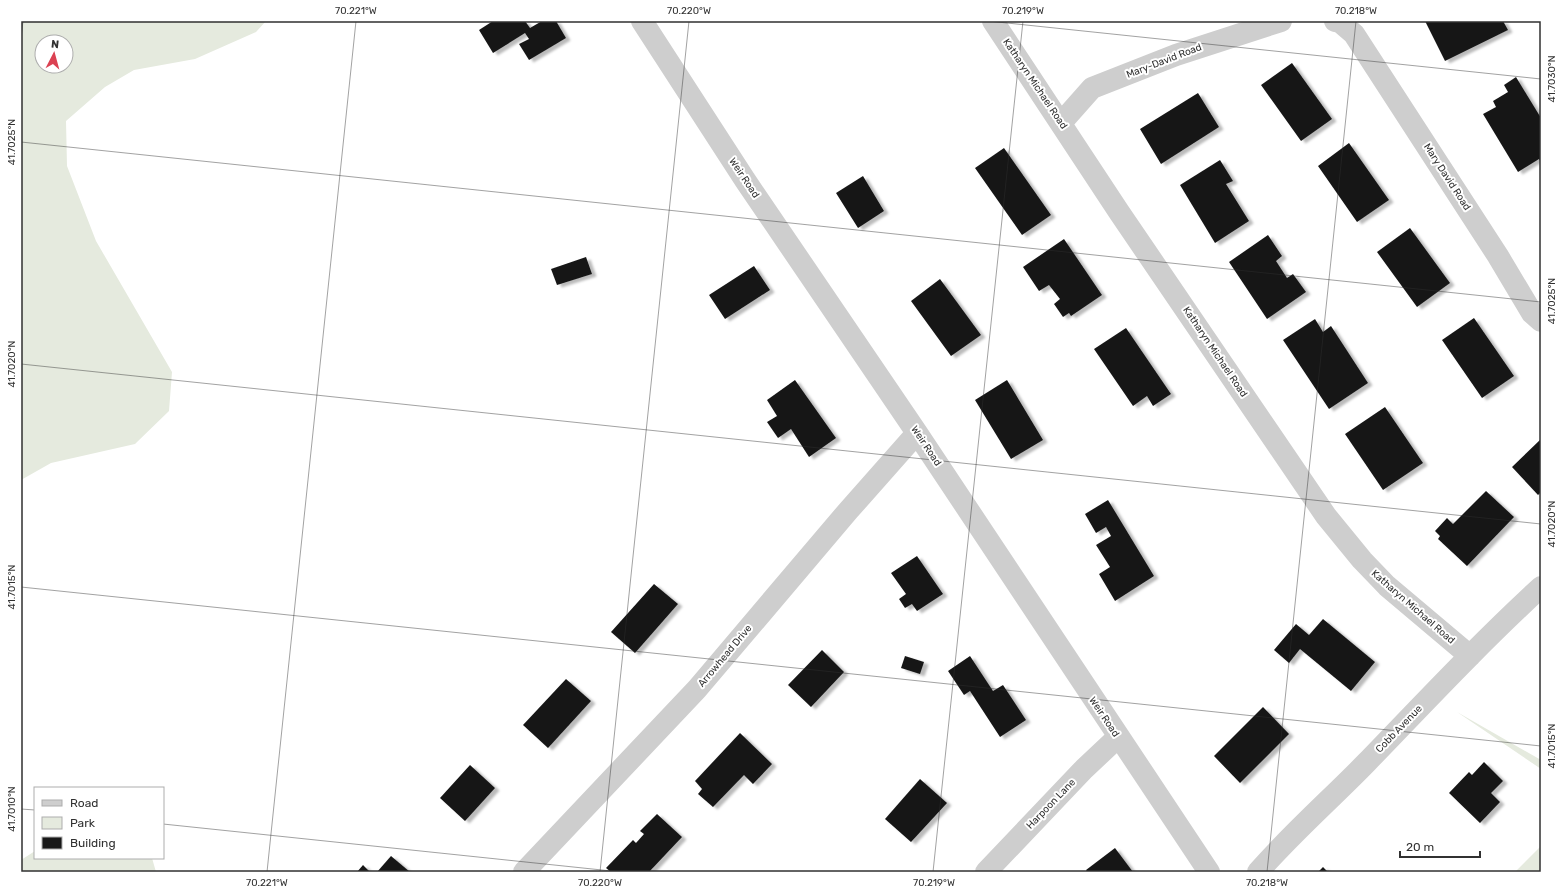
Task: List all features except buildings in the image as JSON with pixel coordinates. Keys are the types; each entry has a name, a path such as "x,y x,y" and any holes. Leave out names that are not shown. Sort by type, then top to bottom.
{"street":[{"name":"Weir Road","path":"642,21 745,180 917,433 1209,872"},
{"name":"Katharyn Michael Road","path":"993,21 1128,225 1326,516 1362,560 1387,586 1470,656"},
{"name":"Mary-David Road","path":"1061,123 1092,88 1176,55 1281,21"},
{"name":"Mary David Road","path":"1335,21 1340,22 1354,34 1498,256 1532,313 1541,321"},
{"name":"Arrowhead Drive","path":"524,872 697,689 848,511 917,433"},
{"name":"Cobb Avenue","path":"1258,872 1280,847 1366,764 1470,656 1541,588"},
{"name":"Harpoon Lane","path":"986,872 1084,769 1118,737"}],"green space":[{"path":"21,21 266,21 256,32 195,59 134,70 105,87 66,121 67,166 96,241 172,372 169,411 135,444 51,463 21,480"},
{"path":"1457,712 1541,760 1541,769"},
{"path":"1541,846 1541,872 1515,872"},
{"path":"34,852 34,859 152,859 156,872 21,872 21,860"}]}
